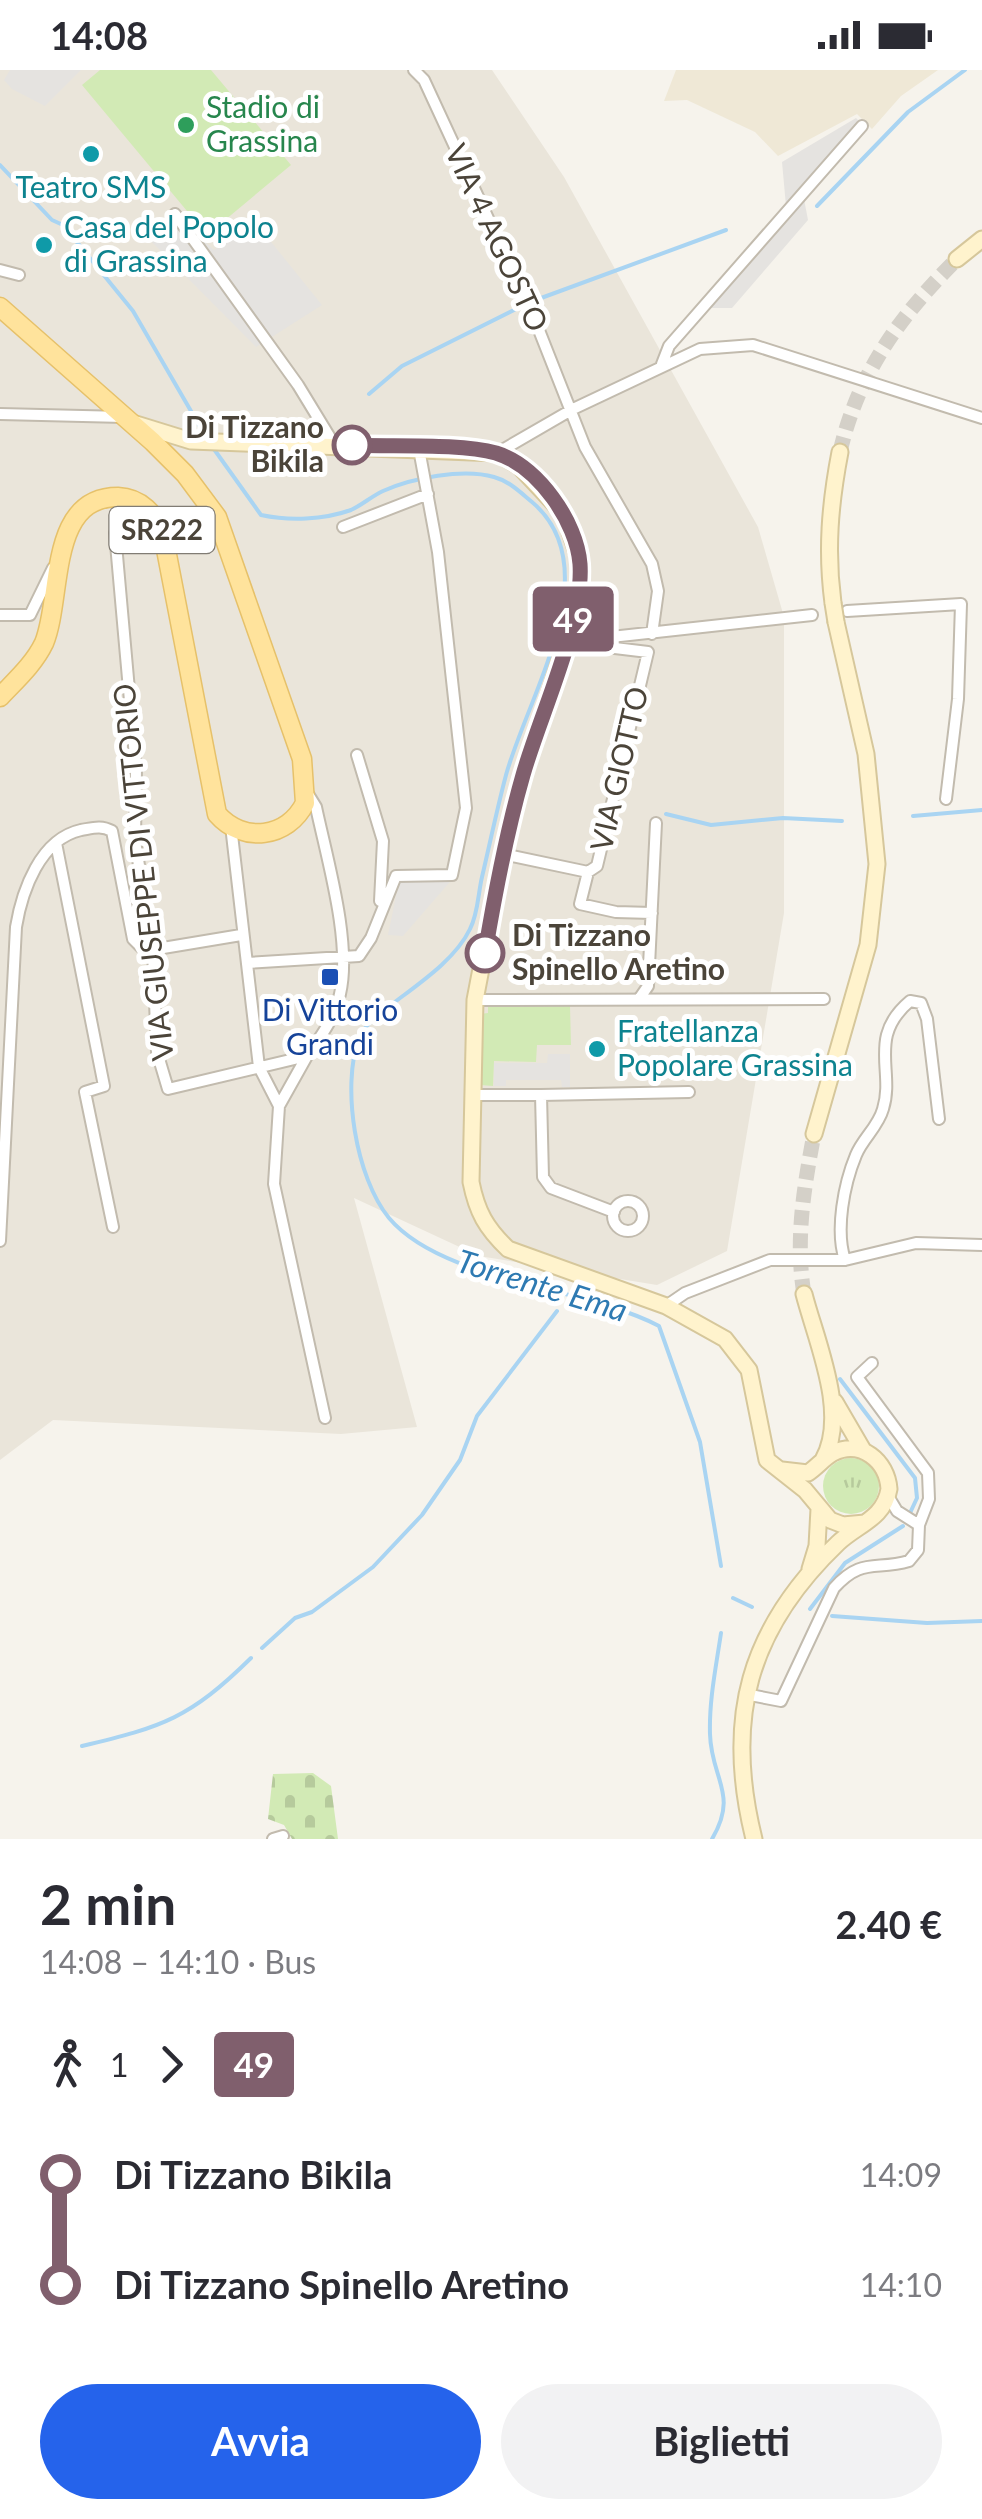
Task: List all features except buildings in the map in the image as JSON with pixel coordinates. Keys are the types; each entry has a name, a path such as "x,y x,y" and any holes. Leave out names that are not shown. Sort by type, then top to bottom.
{"main road":[{"name":"SR222","path":"0,307 185,474 223,528 298,746 307,793"},
{"name":"SR222","path":"0,697 31,665 44,642 54,612 61,554 74,518 101,500 134,500 159,524 210,792 217,814 230,826"},
{"path":"230,826 258,834 281,828 301,811 307,793"}],"street":[{"name":"VIA 4 AGOSTO","path":"414,70 424,80 573,410 585,447 652,564 658,591 652,634"},
{"path":"662,364 669,346 794,209 801,190 862,126"},
{"path":"175,214 334,444"},
{"path":"957,259 982,239"},
{"path":"0,270 19,275"},
{"path":"496,454 662,364 700,349 753,345 982,418"},
{"path":"0,414 129,420 191,441 334,444 496,454 519,466 549,494 573,532 580,561 579,602 571,642 502,854 476,1000 471,1182 481,1220 508,1249 666,1306 707,1327 736,1349 754,1388 763,1451 836,1523 904,1516"},
{"path":"247,963 358,956 396,876 452,874 466,808 425,467 418,448"},
{"path":"814,1134 864,960 877,864 866,754 827,558 830,504 840,452"},
{"path":"342,528 428,492"},
{"name":"VIA GIUSEPPE DI VITTORIO","path":"115,533 136,768 135,841 153,951 156,1052 168,1089 308,1056"},
{"path":"0,614 30,615 61,554"},
{"path":"839,612 961,604 958,699 946,799"},
{"path":"571,642 812,615"},
{"name":"VIA GIOTTO","path":"571,642 648,652 597,866 588,872 580,904 616,912 652,913"},
{"path":"357,756 383,842 380,916"},
{"path":"307,793 319,821 342,956 337,1007 280,1106 274,1184 324,1418"},
{"path":"639,999 648,986 656,823"},
{"path":"230,826 259,1067 280,1106"},
{"path":"0,1241 16,927 20,903 36,868 56,842 66,834 107,827 114,837 138,947 153,951 241,935"},
{"path":"56,842 104,1086 85,1092 114,1227"},
{"path":"502,854 588,872"},
{"path":"648,986 656,1000"},
{"path":"476,1000 824,999"},
{"path":"845,1260 840,1234 856,1152 882,1111 885,1044 897,1014 910,1002 921,1002 927,1019 940,1119"},
{"path":"472,1095 689,1092"},
{"path":"541,1095 543,1176 551,1188 614,1212"},
{"path":"666,1306 684,1293 770,1260 845,1260 916,1242 982,1245"},
{"path":"801,1585 817,1546 812,1479 832,1425 827,1384 804,1294"},
{"path":"746,1694 781,1702 834,1588 857,1567 910,1561 918,1550 919,1526 929,1499 928,1473 857,1377 872,1362"},
{"path":"827,1384 849,1432 884,1468 888,1496 904,1516 919,1526"},
{"path":"774,1466 800,1474 845,1449 866,1452"},
{"path":"754,1839 746,1808 742,1743 746,1694 762,1643 801,1585 830,1551 871,1519 888,1496"}],"shaded area":[{"path":"0,70 492,70 564,177 758,527 784,617 784,913 727,1251 657,1285 479,1256 354,1198 417,1427 341,1434 53,1420 0,1460"},
{"path":"10,70 81,70 45,106 12,89 4,80"},
{"path":"676,70 938,70 901,96 872,129 857,114 778,156 755,132 687,100 664,101"},
{"path":"856,118 867,129 804,199 808,220 732,308 712,308 704,298 786,206 782,162"},
{"path":"175,214 214,250 255,222 322,305 256,347 146,236"},
{"path":"455,876 403,936 388,935 400,877"},
{"path":"548,1054 570,1054 570,1087 562,1087 561,1080 506,1080 506,1086 494,1086 494,1063 547,1063"}],"green space":[{"name":"Stadio di Grassina","path":"100,70 211,70 291,165 207,235 82,85"},
{"path":"488,1006 570,1006 571,1045 537,1045 536,1062 494,1061 493,1086 480,1085 480,1014 488,1013"},
{"path":"851,1458 871,1466 879,1486 871,1506 851,1514 831,1506 823,1486 831,1466"},
{"path":"313,1773 331,1786 338,1839 292,1839 284,1825 268,1819 273,1774"}],"waterway":[{"path":"817,206 908,112 965,70"},
{"name":"Torrente Ema","path":"0,165 52,220 63,225 133,311 206,437"},
{"path":"533,301 726,230"},
{"path":"369,394 402,366 522,306"},
{"name":"Torrente Ema","path":"211,445 261,515 294,519 329,516 351,510 408,482 482,474 509,484 532,502 554,529 564,561 564,596 544,671 506,775 473,923 444,962 378,1015 359,1038 351,1081 355,1131 377,1201 413,1239 478,1270 628,1312 659,1326 700,1442 721,1566"},
{"path":"913,816 982,810"},
{"path":"666,814 711,825 783,818 842,821"},
{"path":"262,1648 295,1618 312,1612 373,1567 422,1515 460,1460 477,1416 557,1311"},
{"path":"840,1379 915,1478 917,1498 910,1513"},
{"path":"810,1609 845,1563 903,1526"},
{"path":"733,1598 752,1607"},
{"path":"832,1616 927,1623 982,1621"},
{"name":"Torrente Ema","path":"712,1839 723,1810 710,1734 721,1633"},
{"path":"82,1746 134,1733 174,1717 210,1694 251,1658"}],"tunnel":[{"path":"840,452 858,397 884,347 917,302 957,259"},
{"path":"804,1294 801,1234 814,1134"}],"bus line":[{"name":"49","path":"352,445 496,454 519,466 549,494 573,532 580,561 579,602 523,775 502,854 485,953"}],"place":[{"name":"Stadio di Grassina","path":"186,125"},
{"name":"Teatro SMS","path":"91,154"},
{"name":"Casa del Popolo di Grassina","path":"44,245"},
{"name":"Di Tizzano Bikila","path":"352,445"},
{"name":"Di Tizzano Spinello Aretino","path":"485,953"},
{"name":"Di Vittorio Grandi","path":"330,977"},
{"name":"Fratellanza Popolare Grassina","path":"597,1049"}]}
